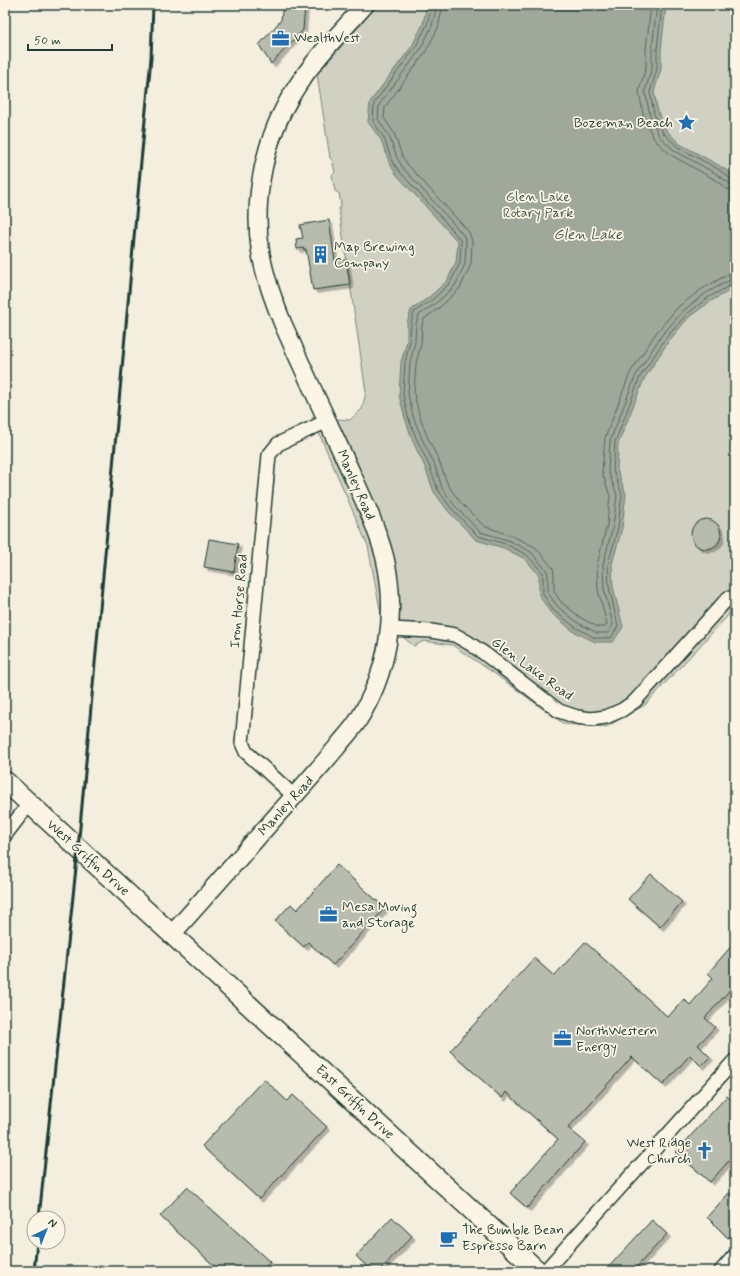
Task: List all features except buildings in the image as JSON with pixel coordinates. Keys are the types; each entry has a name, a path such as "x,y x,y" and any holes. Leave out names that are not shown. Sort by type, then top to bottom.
{"main road":[{"name":"West Griffin Drive","path":"5,781 172,934"},
{"name":"East Griffin Drive","path":"172,934 538,1271"}],"street":[{"name":"Manley Road","path":"172,934 315,773 357,723 382,669 390,628 390,604 385,559 364,502 283,324 271,294 262,262 258,230 259,202 263,173 268,152 283,112 293,92 314,63 365,5"},
{"name":"Iron Horse Road","path":"294,796 246,752 242,743 269,455 278,444 327,421"},
{"name":"Glen Lake Road","path":"390,628 430,631 455,635 485,654 559,711 577,717 591,719 606,717 622,710 634,701 728,598"},
{"path":"5,835 29,804"},
{"path":"545,1271 735,1060"},
{"path":"721,1271 735,1255"}],"green space":[{"name":"Glen Lake Rotary Park","path":"378,5 735,5 735,608 645,705 606,727 564,724 491,671 452,645 424,641 414,646 382,620 368,546 312,417 350,420 362,409 366,392 339,209 341,206 339,193 335,191 332,175 335,172 332,160 330,158 317,74"}],"water":[{"name":"Glen Lake","path":"429,5 666,5 661,50 661,69 654,92 658,112 667,131 680,144 720,166 735,177 735,288 711,301 689,317 668,342 644,379 618,444 617,470 626,494 622,528 612,564 613,587 623,627 613,642 595,642 573,631 550,612 539,595 539,575 525,559 504,548 476,540 448,511 434,492 425,467 413,442 405,418 399,395 401,362 407,341 407,323 411,310 447,281 456,262 458,242 396,174 389,162 381,140 368,122 370,102 412,46 423,24 426,9"}],"railway":[{"path":"40,1210 78,849 151,58 153,5"},
{"path":"34,1271 36,1250"}],"place":[{"name":"WealthVest","path":"281,38"},
{"name":"Bozeman Beach","path":"686,123"},
{"name":"Map Brewing Company","path":"321,255"},
{"name":"Mesa Moving and Storage","path":"329,915"},
{"name":"NorthWestern Energy","path":"563,1039"},
{"name":"West Ridge Church","path":"704,1151"},
{"name":"The Bumble Bean Espresso Barn","path":"449,1238"}]}
